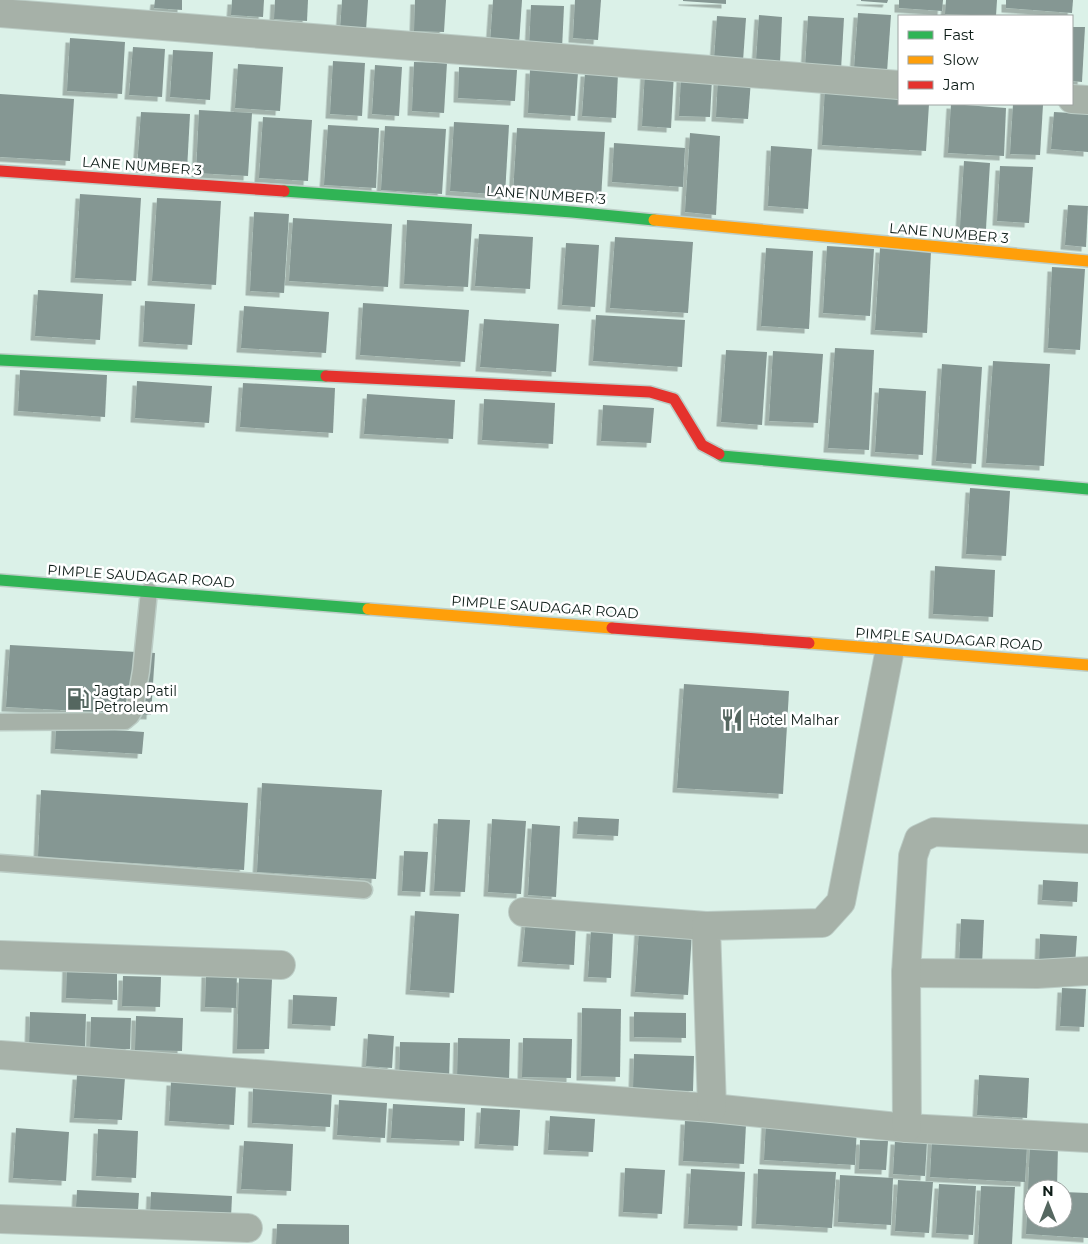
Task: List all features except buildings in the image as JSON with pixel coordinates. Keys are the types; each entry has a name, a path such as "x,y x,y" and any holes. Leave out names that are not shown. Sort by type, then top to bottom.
{"street":[{"path":"0,13 898,85"},
{"path":"1073,99 1088,100"},
{"name":"LANE NUMBER 3","path":"0,171 572,212 1088,261"},
{"path":"0,360 650,392 674,399 702,445 722,456 1088,489"},
{"name":"PIMPLE SAUDAGAR ROAD","path":"0,580 1088,665"},
{"path":"524,912 706,926 822,924 841,902 890,650"},
{"path":"907,1128 906,973 913,856 918,839 934,832 1088,839"},
{"path":"706,926 712,1108"},
{"path":"0,955 281,965"},
{"path":"906,973 1037,974 1088,971"},
{"path":"0,1055 712,1108 907,1128 1088,1138"},
{"path":"0,1219 248,1228"}],"lane":[{"path":"0,722 125,721 134,711 141,671 149,591"},
{"path":"0,863 364,890"}],"traffic: fast":[{"path":"284,191 572,212 654,220"},
{"path":"0,360 326,376"},
{"path":"719,454 722,456 1088,489"},
{"path":"0,580 368,609"}],"traffic: slow":[{"path":"654,220 1088,261"},
{"path":"368,609 612,628"},
{"path":"809,643 1088,665"}],"traffic: jam":[{"path":"0,171 284,191"},
{"path":"326,376 650,392 674,399 702,445 719,454"},
{"path":"612,628 809,643"}],"place":[{"name":"Jagtap Patil Petroleum","path":"78,699"},
{"name":"Hotel Malhar","path":"732,720"}]}
